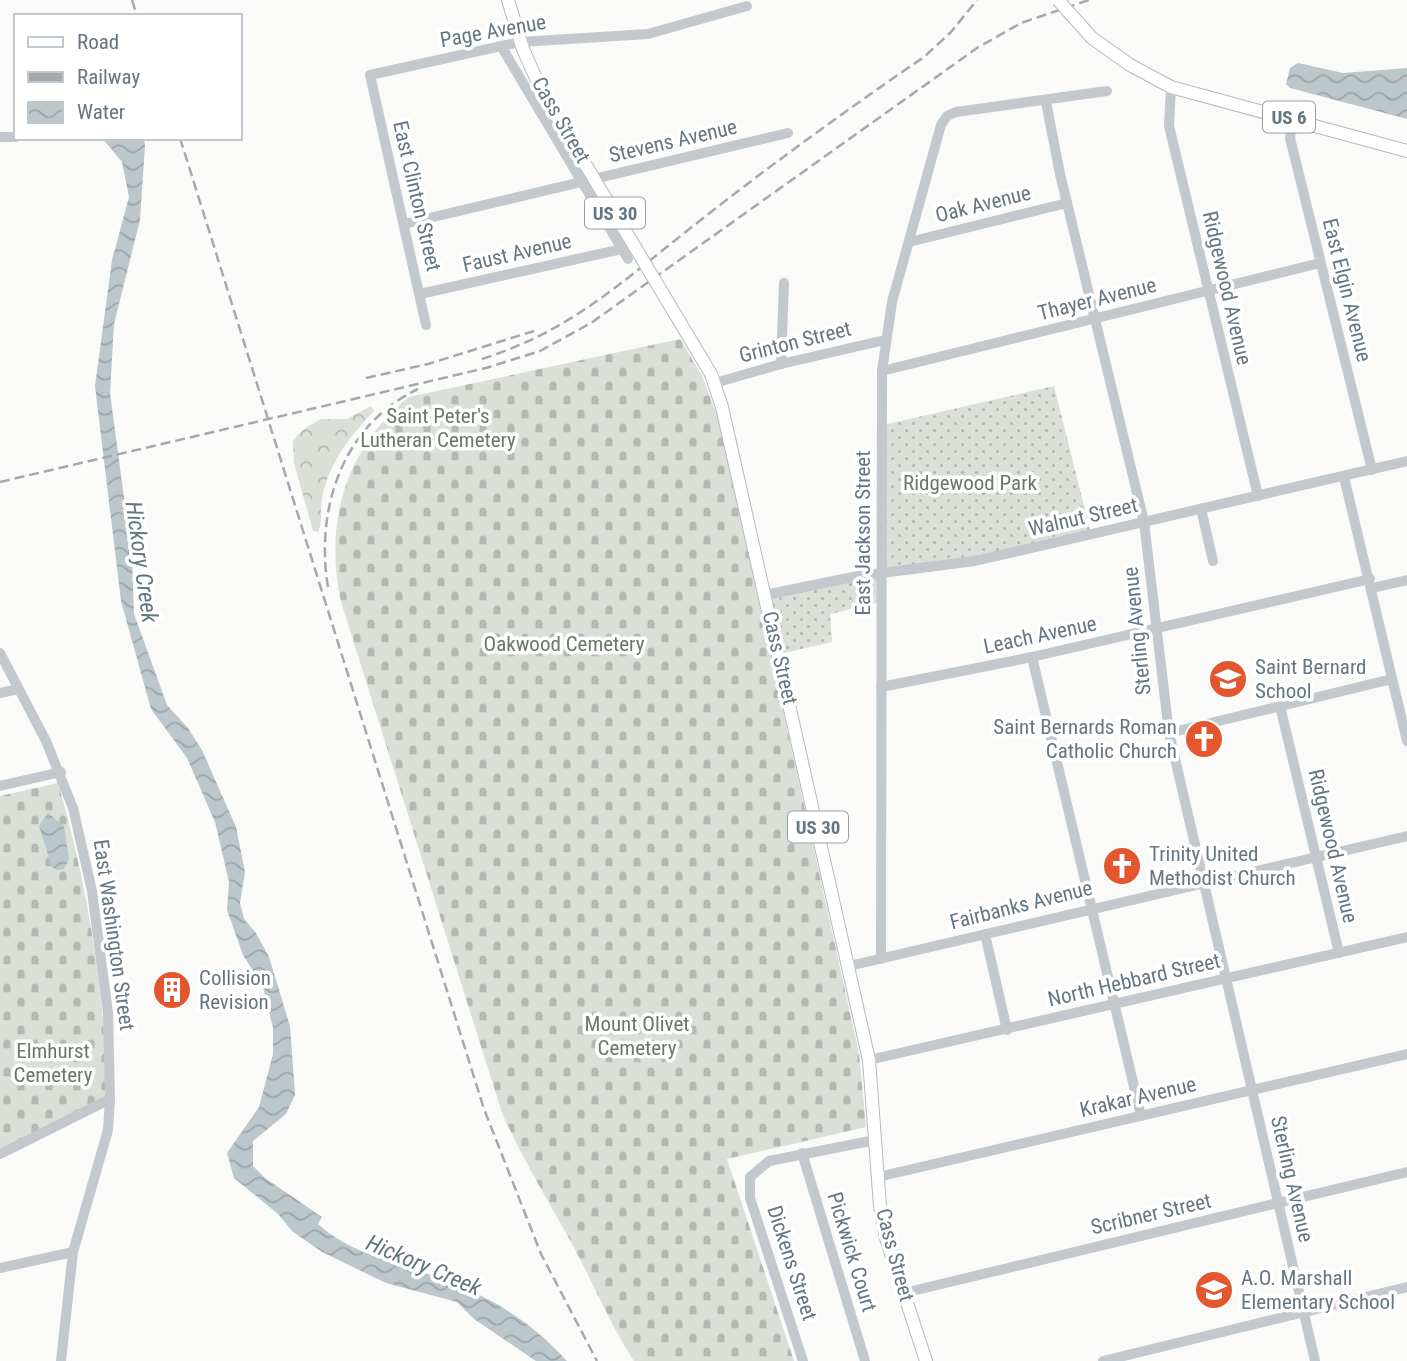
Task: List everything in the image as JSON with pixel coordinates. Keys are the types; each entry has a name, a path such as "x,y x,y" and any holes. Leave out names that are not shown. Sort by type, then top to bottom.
{"main road":[{"name":"Cass Street","path":"508,0 521,46 542,92 713,379 765,595 869,1060 878,1177 886,1238 926,1361"},
{"name":"US 6","path":"1058,0 1092,38 1130,65 1171,87 1407,151"}],"street":[{"name":"Page Avenue","path":"370,75 501,46 648,34 747,6"},
{"path":"501,46 628,259"},
{"name":"East Clinton Street","path":"370,75 426,326"},
{"name":"Ridgewood Avenue","path":"1171,87 1169,126 1258,496"},
{"path":"1046,102 1107,91"},
{"name":"East Jackson Street","path":"881,960 882,371 885,340 909,242 942,125 947,116 1001,105 1046,102"},
{"name":"Sterling Avenue","path":"1046,102 1067,203 1144,522 1155,629 1170,733 1315,1361"},
{"name":"East Elgin Avenue","path":"1293,118 1290,138 1372,470"},
{"name":"Stevens Avenue","path":"404,225 788,133"},
{"name":"Oak Avenue","path":"909,242 1067,203"},
{"name":"Faust Avenue","path":"419,295 622,249"},
{"name":"Thayer Avenue","path":"882,371 1320,263"},
{"path":"781,364 784,283"},
{"name":"Grinton Street","path":"713,379 885,340"},
{"name":"Walnut Street","path":"765,595 883,573 975,561 1407,461"},
{"path":"1344,477 1392,679 1402,700 1407,741"},
{"path":"1201,509 1213,561"},
{"name":"Leach Avenue","path":"881,687 1371,584 1407,580"},
{"name":"East Washington Street","path":"0,653 61,772 85,851 108,1013 110,1099 107,1130 74,1252 61,1361"},
{"path":"1032,657 1141,1116"},
{"path":"1170,733 1392,679"},
{"path":"0,693 18,689"},
{"name":"Ridgewood Avenue","path":"1280,706 1339,953"},
{"path":"0,786 61,772"},
{"name":"Fairbanks Avenue","path":"849,967 1407,836"},
{"path":"985,934 1007,1030"},
{"name":"North Hebbard Street","path":"869,1060 1407,937"},
{"name":"Krakar Avenue","path":"878,1177 1407,1054"},
{"path":"0,1154 110,1099"},
{"path":"802,1153 875,1140"},
{"name":"Dickens Street","path":"802,1153 769,1161 750,1177 750,1198 803,1361"},
{"name":"Pickwick Court","path":"802,1153 865,1361"},
{"name":"Scribner Street","path":"904,1293 1407,1172"},
{"path":"0,1268 74,1252"},
{"path":"1103,1361 1407,1287"}],"green space":[{"path":"680,339 701,374 718,417 859,1053 866,1127 727,1159 794,1361 634,1361 626,1349 502,1113 341,602 336,573 338,516 355,464 387,417 409,397"},
{"name":"Ridgewood Park","path":"1054,386 1091,534 976,561 883,573 883,425"},
{"path":"371,406 374,411 349,441 329,474 322,499 320,528 318,532 313,531 294,463 293,440 304,429 321,419 347,419"},
{"path":"882,574 881,602 830,614 832,642 780,654 767,595"},
{"name":"Elmhurst Cemetery","path":"58,783 78,860 93,938 103,1017 108,1097 0,1152 0,796"}],"water":[{"path":"1298,63 1343,73 1407,68 1407,119 1290,88 1286,84 1290,68"},
{"path":"104,140 144,140 140,220 114,324 110,393 132,557 134,614 167,705 188,728 202,750 236,827 245,872 240,903 244,919 256,933 269,957 290,1026 295,1095 286,1114 253,1141 253,1166 265,1178 322,1217 318,1224 330,1234 357,1249 451,1282 488,1299 537,1332 567,1361 536,1361 474,1319 457,1302 386,1283 322,1252 292,1231 278,1214 234,1178 227,1153 259,1107 273,1054 273,1028 263,987 243,955 227,910 229,882 215,822 187,758 151,709 121,601 95,386 112,260 129,197 122,162"},
{"path":"48,813 64,826 69,859 64,869 57,870 52,867 39,826"}],"railway":[{"path":"132,0 136,14"},
{"path":"482,359 540,336 612,290 832,121 924,57 951,32 977,0"},
{"path":"0,482 486,368 540,351 591,323 977,48 1021,23 1089,0"},
{"path":"181,140 484,1109 541,1254 597,1361"},
{"path":"366,378 428,364 534,331"},
{"path":"328,587 326,529 331,500 340,473 353,447 370,424 392,405 418,389"}],"place":[{"name":"Saint Bernard School","path":"1228,679"},
{"name":"Saint Bernards Roman Catholic Church","path":"1204,739"},
{"name":"Trinity United Methodist Church","path":"1122,866"},
{"name":"Collision Revision","path":"172,990"},
{"name":"A.O. Marshall Elementary School","path":"1214,1290"}],"park label":[{"name":"Saint Peter's Lutheran Cemetery","path":"438,428"},
{"name":"Oakwood Cemetery","path":"564,644"},
{"name":"Mount Olivet Cemetery","path":"637,1036"}],"water label":[{"name":"Hickory Creek","path":"142,562"},
{"name":"Hickory Creek","path":"424,1265"}]}
